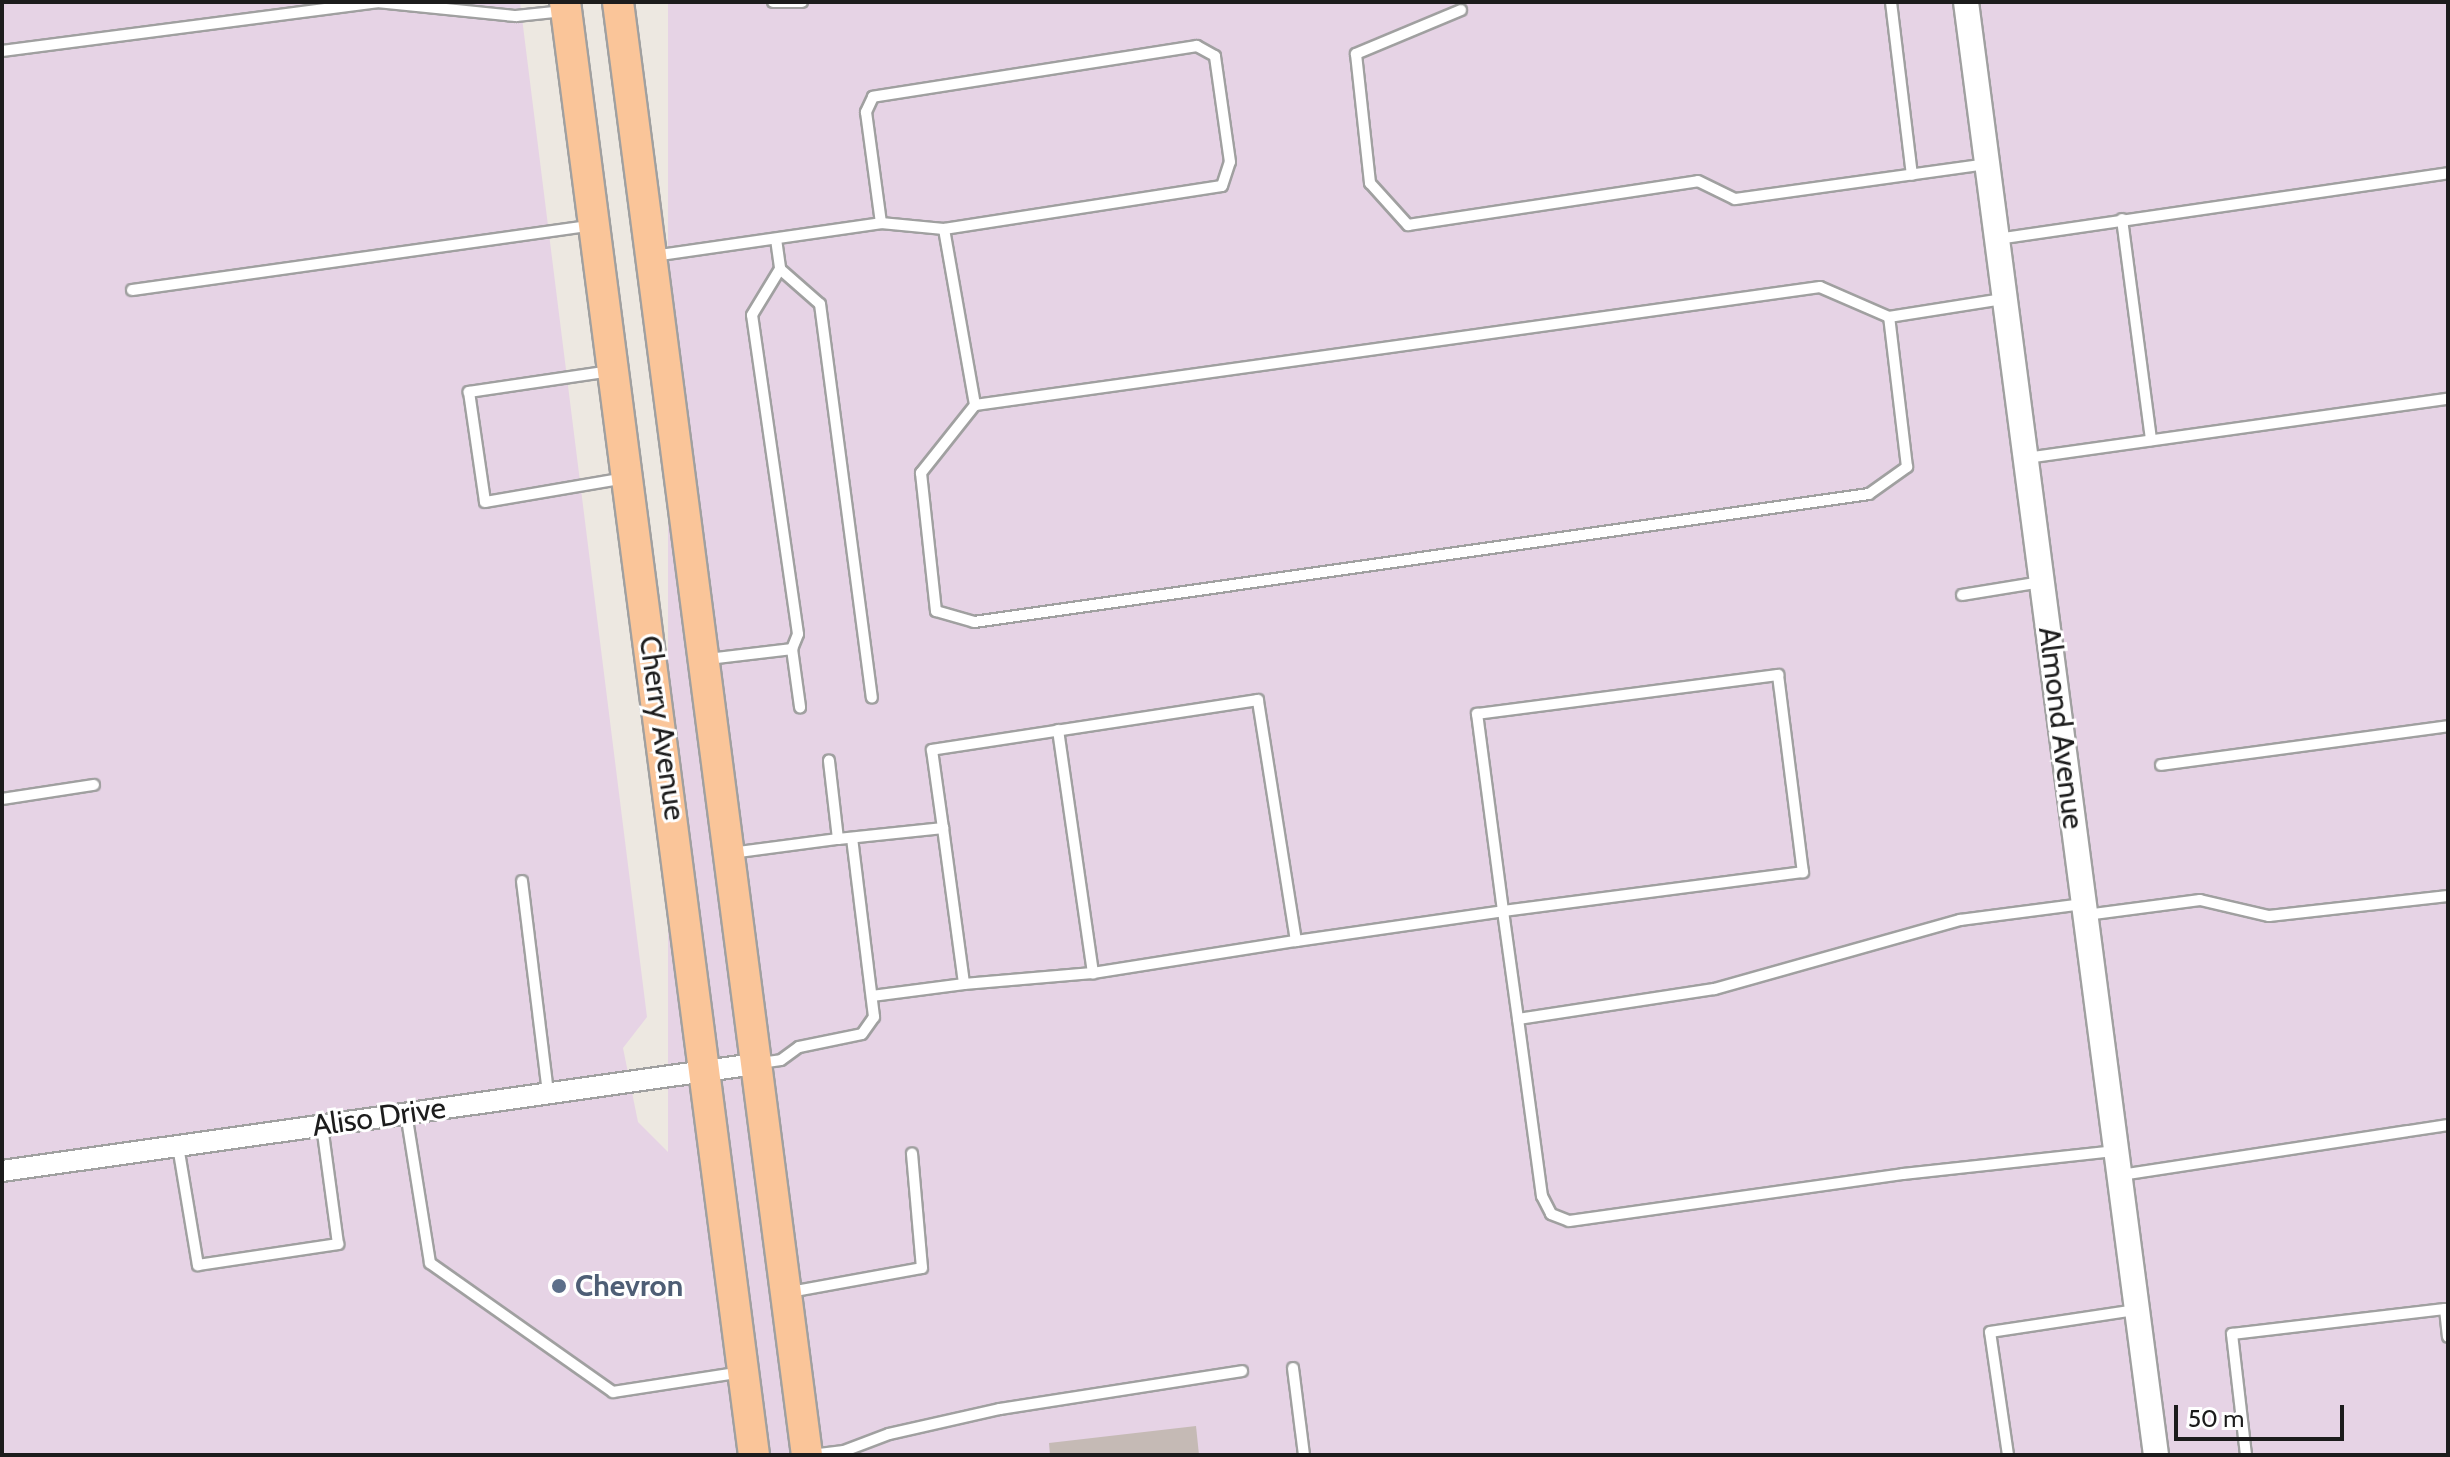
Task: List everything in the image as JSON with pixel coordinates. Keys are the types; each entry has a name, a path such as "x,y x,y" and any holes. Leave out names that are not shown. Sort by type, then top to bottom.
{"main road":[{"name":"Cherry Avenue","path":"618,2 729,853 768,1062 784,1293 808,1455"},
{"name":"Cherry Avenue","path":"566,6 594,225 617,370 628,478 707,1070 754,1455"}],"street":[{"name":"Almond Avenue","path":"1966,2 2156,1455"},
{"name":"Aliso Drive","path":"2,1171 768,1062"}],"lane":[{"path":"2,51 377,2 516,16 566,6"},
{"path":"773,2 802,2"},
{"path":"1891,2 1912,175"},
{"path":"1461,10 1356,54 1370,183 1408,225 1698,181 1735,199 1987,164"},
{"path":"651,257 881,223 944,229 1222,186 1230,162 1215,56 1197,46 873,97 866,112 881,223"},
{"path":"1997,239 2448,173"},
{"path":"2122,219 2151,440"},
{"path":"132,290 594,225"},
{"path":"944,229 975,405"},
{"path":"776,239 780,269 752,315 798,634 792,649 800,707"},
{"path":"780,269 820,304 872,698"},
{"path":"1889,317 1907,467 1869,494 974,622 936,611 921,473 975,405 1820,287 1889,317 2005,298"},
{"path":"617,370 469,392 485,502 628,478"},
{"path":"2026,458 2448,399"},
{"path":"1962,595 2043,581"},
{"path":"702,659 792,649"},
{"path":"872,996 964,984 1093,973 1503,911 1803,872 1778,675 1477,714 1503,911 1542,1196 1551,1214 1569,1221 1903,1174 2240,1158 2448,1125"},
{"path":"964,984 932,750 1258,700 1296,941"},
{"path":"2161,765 2448,726"},
{"path":"1058,730 1093,973"},
{"path":"829,761 838,839"},
{"path":"2,799 94,785"},
{"path":"729,853 943,828"},
{"path":"768,1062 799,1047 862,1034 874,1017 852,838"},
{"path":"522,881 548,1093"},
{"path":"1518,1019 1714,989 1960,920 2200,900 2269,916 2448,896"},
{"path":"406,1113 430,1263 613,1392 744,1371"},
{"path":"178,1146 198,1265 338,1244 322,1126"},
{"path":"784,1293 922,1268 912,1153"},
{"path":"2246,1455 2232,1334 2445,1309 2448,1337"},
{"path":"2008,1455 1990,1332 2136,1310"},
{"path":"1293,1368 1304,1455"},
{"path":"808,1455 844,1451 889,1434 1000,1409 1242,1371"}],"shaded area":[{"path":"2,2 520,2 647,1017 623,1048 638,1122 672,1156 681,1301 701,1455 2,1455"},
{"path":"668,2 2448,2 2448,1455 668,1455"}],"building":[{"path":"1196,1426 1199,1455 1050,1455 1049,1443"}],"place":[{"name":"Chevron","path":"559,1286"}]}
